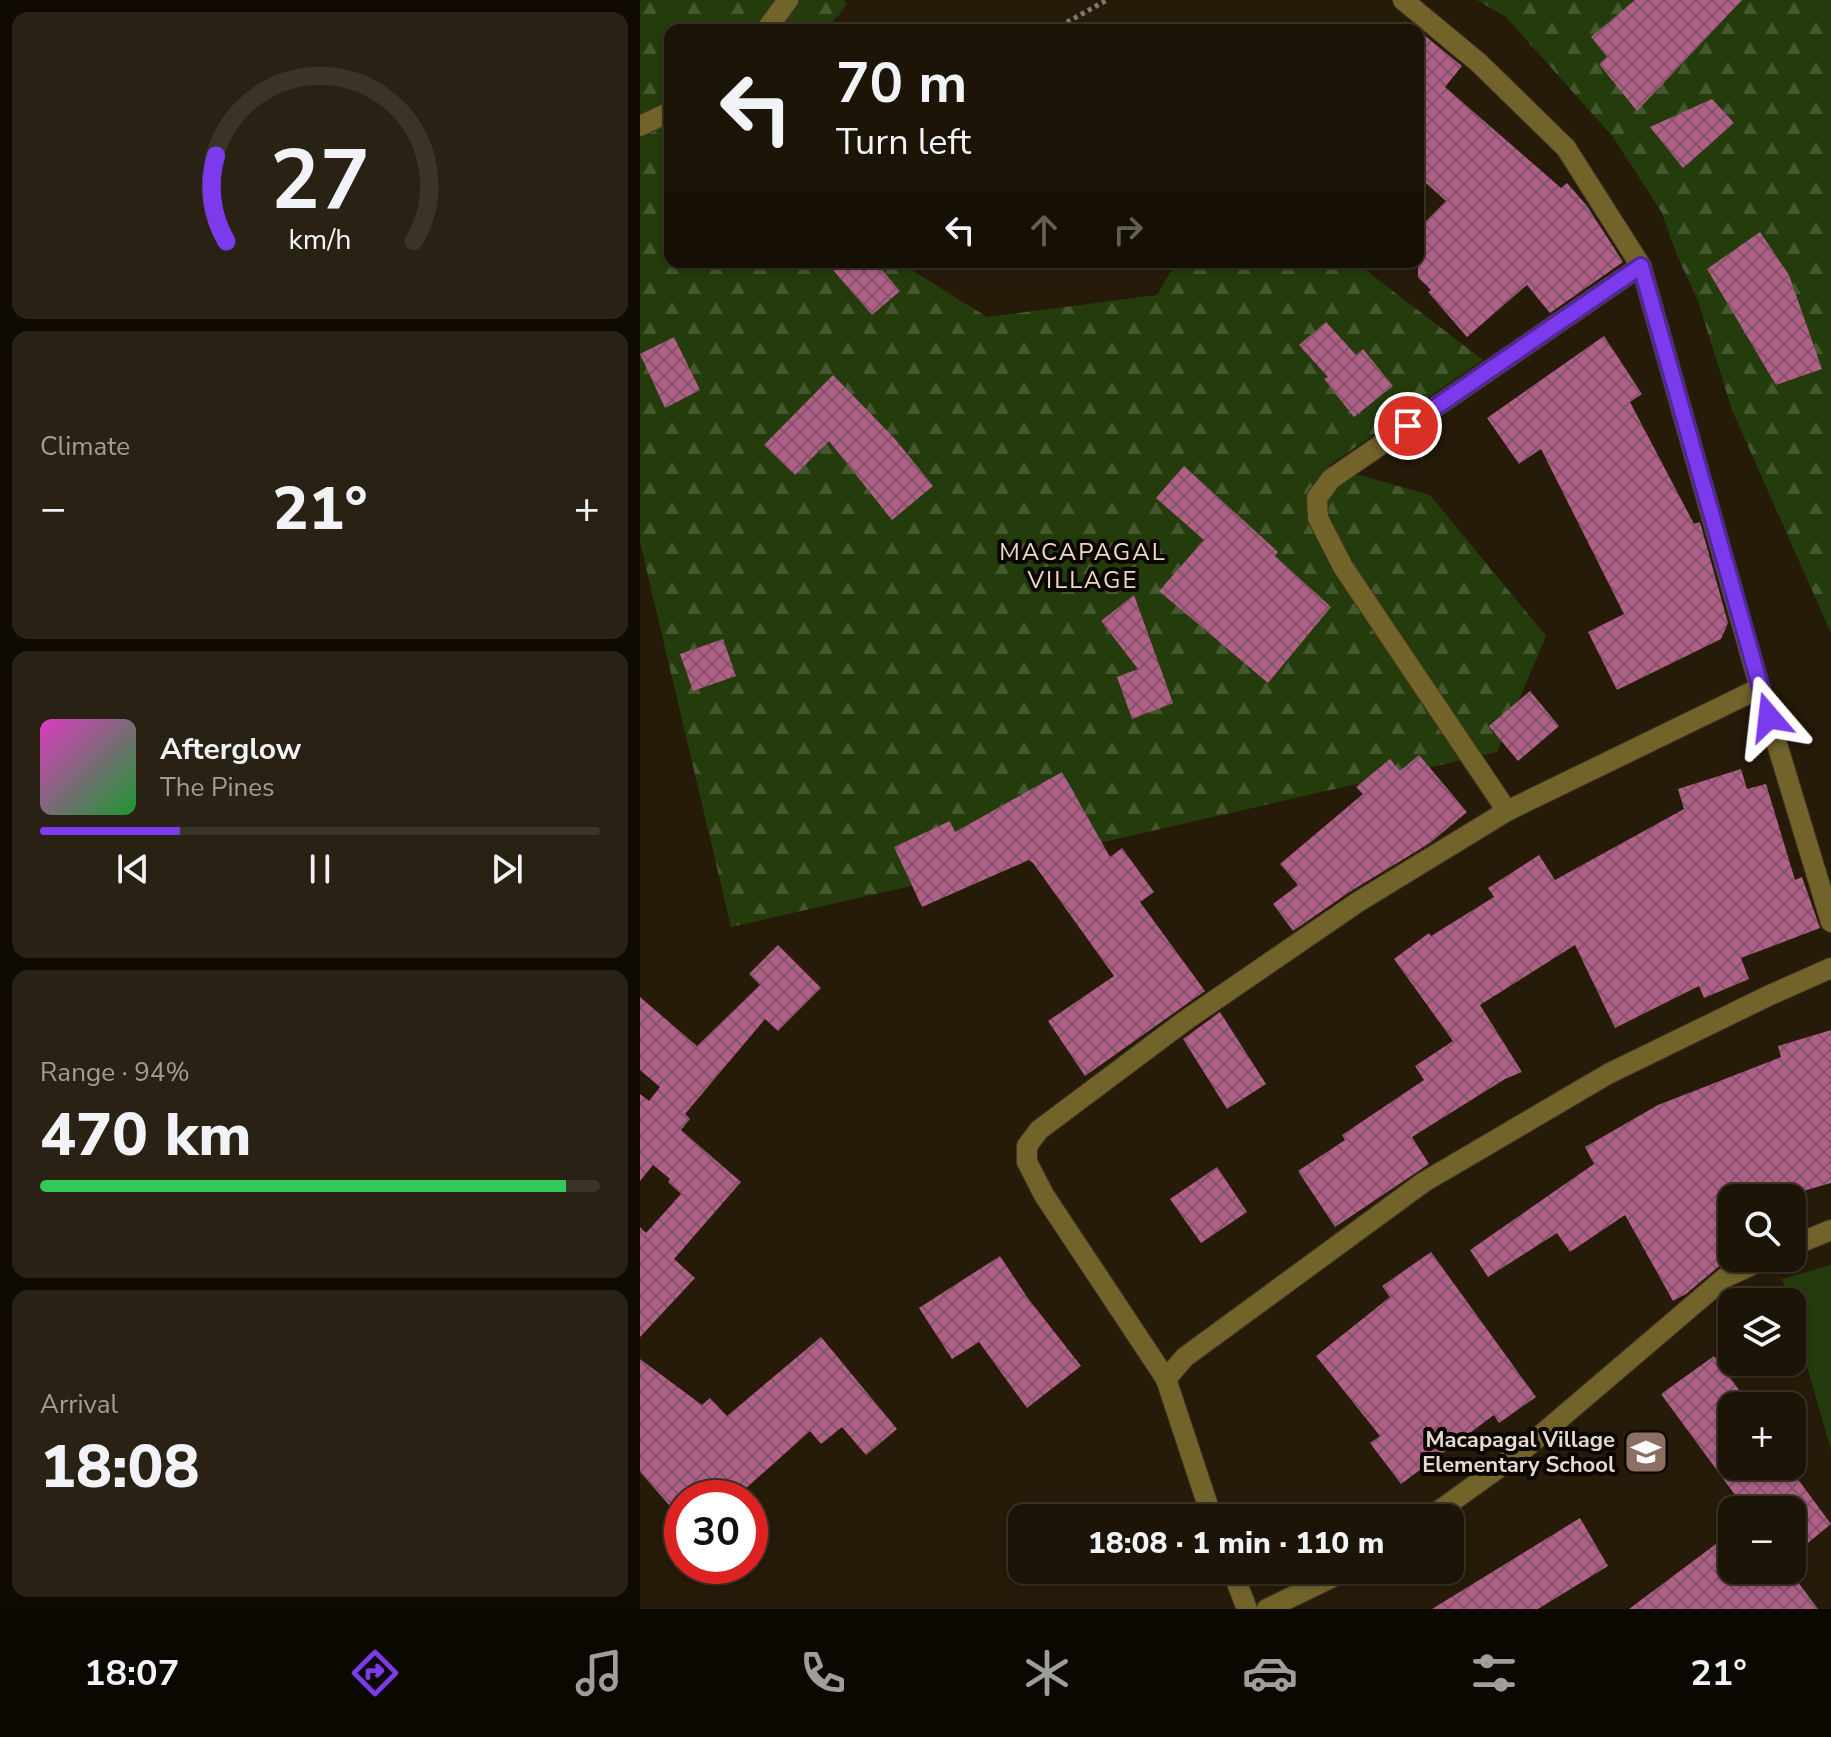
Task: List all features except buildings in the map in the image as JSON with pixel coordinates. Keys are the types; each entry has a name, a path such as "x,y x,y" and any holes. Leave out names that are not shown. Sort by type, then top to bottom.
{"street":[{"path":"770,24 788,0"},
{"path":"1403,0 1479,63 1566,148 1641,266 1760,688 1831,922"},
{"path":"640,126 664,115"},
{"path":"1507,811 1343,567 1318,518 1317,498 1331,479 1641,266"},
{"path":"1207,1504 1166,1379 1044,1195 1027,1162 1027,1146 1039,1130 1186,1020 1358,902 1507,811 1760,688"},
{"path":"1166,1379 1185,1357 1424,1182 1608,1074 1831,968"},
{"path":"1806,1240 1831,1230"},
{"path":"1448,1504 1522,1451 1726,1277 1737,1272"},
{"path":"1237,1584 1247,1609"},
{"path":"1267,1609 1318,1584"}],"path":[{"path":"1064,24 1107,0"}],"green space":[{"path":"640,0 844,0 847,5 831,24 664,24 664,268 909,268 987,317 1157,295 1173,268 1363,268 1483,360 1328,466 1430,495 1546,636 1497,752 731,927 640,542"},
{"path":"1477,0 1831,0 1831,633 1732,410 1698,301 1662,213 1613,137 1506,17"},
{"path":"1831,1265 1831,1450 1806,1363 1806,1288 1785,1288 1782,1279"}],"place":[{"name":"Macapagal Village Elementary School","path":"1646,1452"}],"district":[{"name":"MACAPAGAL VILLAGE","path":"1083,566"}],"route":[{"path":"1408,426 1641,266 1769,717"}]}
